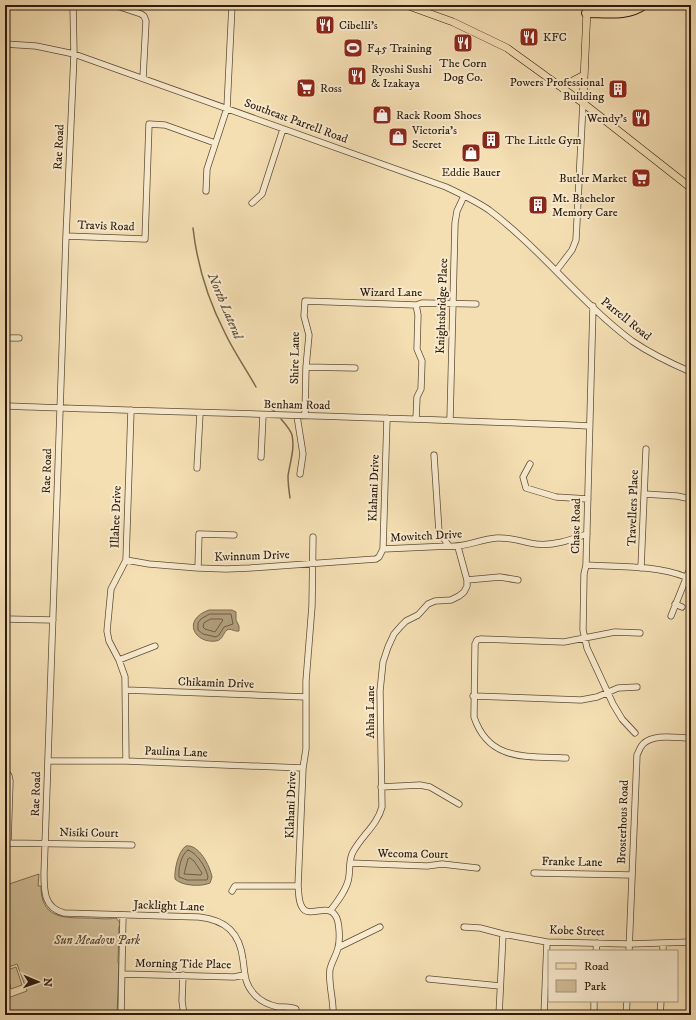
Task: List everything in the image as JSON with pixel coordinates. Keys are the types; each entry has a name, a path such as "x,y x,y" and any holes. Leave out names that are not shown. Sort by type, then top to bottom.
{"highway":[{"path":"587,8 618,8 633,5"},
{"path":"587,8 623,13 634,11 644,5"}],"main road":[{"path":"406,5 453,22 507,48 583,103 691,188"},
{"path":"583,103 587,8"},
{"path":"560,87 584,75"}],"street":[{"name":"Rae Road","path":"44,887 66,236 74,54 74,5"},
{"path":"114,5 141,14 144,16 146,21 143,78"},
{"path":"206,191 207,169 227,108 232,5"},
{"name":"Southeast Parrell Road","path":"5,44 36,46 74,54 429,180 464,196 499,218 556,270"},
{"path":"556,270 572,250 576,240 583,103"},
{"name":"Travis Road","path":"66,236 145,239 149,124 165,125 215,143"},
{"path":"252,203 262,194 283,129"},
{"name":"Knightsbridge Place","path":"450,420 455,224 464,196"},
{"name":"Parrell Road","path":"556,270 620,331 643,348 663,360 691,372"},
{"name":"Wizard Lane","path":"305,301 416,305 422,303 476,304"},
{"name":"Shire Lane","path":"305,301 304,316 309,335 306,367 305,415"},
{"path":"416,305 418,315 417,349 422,361 421,389 418,397 416,419"},
{"name":"Chase Road","path":"593,306 583,630 587,648 607,693 622,718 635,733"},
{"path":"5,338 19,338"},
{"path":"306,367 355,368"},
{"name":"Benham Road","path":"5,406 263,415 305,415 590,426"},
{"name":"Illahee Drive","path":"126,761 125,677 119,660 109,641 107,631 111,589 126,560 131,410"},
{"path":"197,468 200,413"},
{"path":"261,457 263,415"},
{"path":"297,416 303,454 300,474"},
{"name":"Klahani Drive","path":"379,557 383,549 387,418"},
{"name":"Travellers Place","path":"641,568 646,449"},
{"path":"434,455 439,532 449,546"},
{"path":"530,464 523,477 526,488 556,497 588,499"},
{"path":"644,494 677,496 691,499"},
{"path":"198,568 199,534 234,535"},
{"name":"Mowitch Drive","path":"383,549 449,546 458,547 492,538 502,538 535,544 556,543 587,534"},
{"name":"Klahani Drive","path":"313,537 312,613 306,697 306,743 303,768 298,886 301,906 304,910 313,912 330,911"},
{"path":"458,547 467,580 500,577 518,580"},
{"name":"Kwinnum Drive","path":"126,560 149,564 198,568 250,568 371,560 379,557"},
{"path":"586,565 641,568 672,572 686,577"},
{"path":"671,616 691,566"},
{"name":"Ahha Lane","path":"330,911 345,888 349,877 350,863 353,853 380,816 382,807 380,691 383,662 388,648 394,634 400,626 418,615 428,604 451,600 460,596 467,586 467,580"},
{"path":"675,604 682,607"},
{"path":"5,619 53,620"},
{"path":"566,758 509,754 484,738 477,728 474,717 473,696 475,644 477,640 486,639 564,642 584,637 620,632 640,633"},
{"path":"119,660 155,646"},
{"path":"473,696 581,700 597,698 623,687 637,687"},
{"name":"Chikamin Drive","path":"126,690 306,697"},
{"name":"Brosterhous Road","path":"629,950 636,762 640,749 644,743 657,738 691,738"},
{"name":"Paulina Lane","path":"48,761 126,761 303,768"},
{"path":"5,770 10,781 7,843"},
{"path":"381,787 420,785 430,787 459,804"},
{"name":"Nisiki Court","path":"7,843 132,845"},
{"name":"Wecoma Court","path":"350,863 427,866 442,864 477,868"},
{"name":"Franke Lane","path":"534,873 632,874"},
{"path":"232,891 235,886 298,886"},
{"name":"Jacklight Lane","path":"44,887 49,904 58,911 68,913 199,917 211,918 220,921 237,939 241,949 244,975 253,994 260,1000 270,1005 296,1009 296,1015"},
{"path":"330,911 335,914 337,918 339,932 339,947 332,961 330,970 333,1015"},
{"path":"121,1015 124,915"},
{"path":"339,947 380,927"},
{"name":"Kobe Street","path":"464,927 480,928 502,934 547,942 629,944 691,942"},
{"path":"499,1015 502,934"},
{"path":"544,1015 547,942"},
{"path":"596,950 597,943"},
{"path":"663,943 663,950"},
{"name":"Morning Tide Place","path":"122,974 234,977 244,975"},
{"path":"183,975 182,1001 184,1015"},
{"path":"429,979 500,986"},
{"path":"594,1002 594,1015"},
{"path":"626,1015 627,1002"},
{"path":"660,1015 661,1002"}],"green space":[{"name":"Sun Meadow Park","path":"39,874 38,886 41,886 42,897 49,910 55,914 69,918 116,918 121,924 119,927 117,1015 10,1015 5,1011 5,999 27,991 17,964 6,968 5,964 5,891 12,883"},
{"path":"16,967 22,985 11,989 8,977 5,978 5,971"}],"water":[{"path":"209,610 232,610 236,612 236,620 239,626 239,631 230,629 227,630 222,638 216,641 202,639 197,635 193,625 195,619 200,614"},
{"path":"186,846 195,848 203,857 211,872 212,877 210,883 192,885 182,883 175,879 175,871 179,857"}],"waterway":[{"name":"North Lateral","path":"193,228 200,268 213,308 236,354 256,387"},
{"name":"North Lateral","path":"265,402 275,412"},
{"name":"North Lateral","path":"281,419 290,431 293,440 293,450 288,476 290,498"}],"place":[{"name":"Cibelli's","path":"325,25"},
{"name":"KFC","path":"529,37"},
{"name":"The Corn Dog Co.","path":"463,43"},
{"name":"F45 Training","path":"353,48"},
{"name":"Ryoshi Sushi & Izakaya","path":"357,76"},
{"name":"Ross","path":"306,88"},
{"name":"Powers Professional Building","path":"618,89"},
{"name":"Rack Room Shoes","path":"382,115"},
{"name":"Wendy's","path":"641,118"},
{"name":"Victoria's Secret","path":"398,137"},
{"name":"The Little Gym","path":"491,140"},
{"name":"Eddie Bauer","path":"471,153"},
{"name":"Butler Market","path":"641,178"},
{"name":"Mt. Bachelor Memory Care","path":"538,205"}]}
